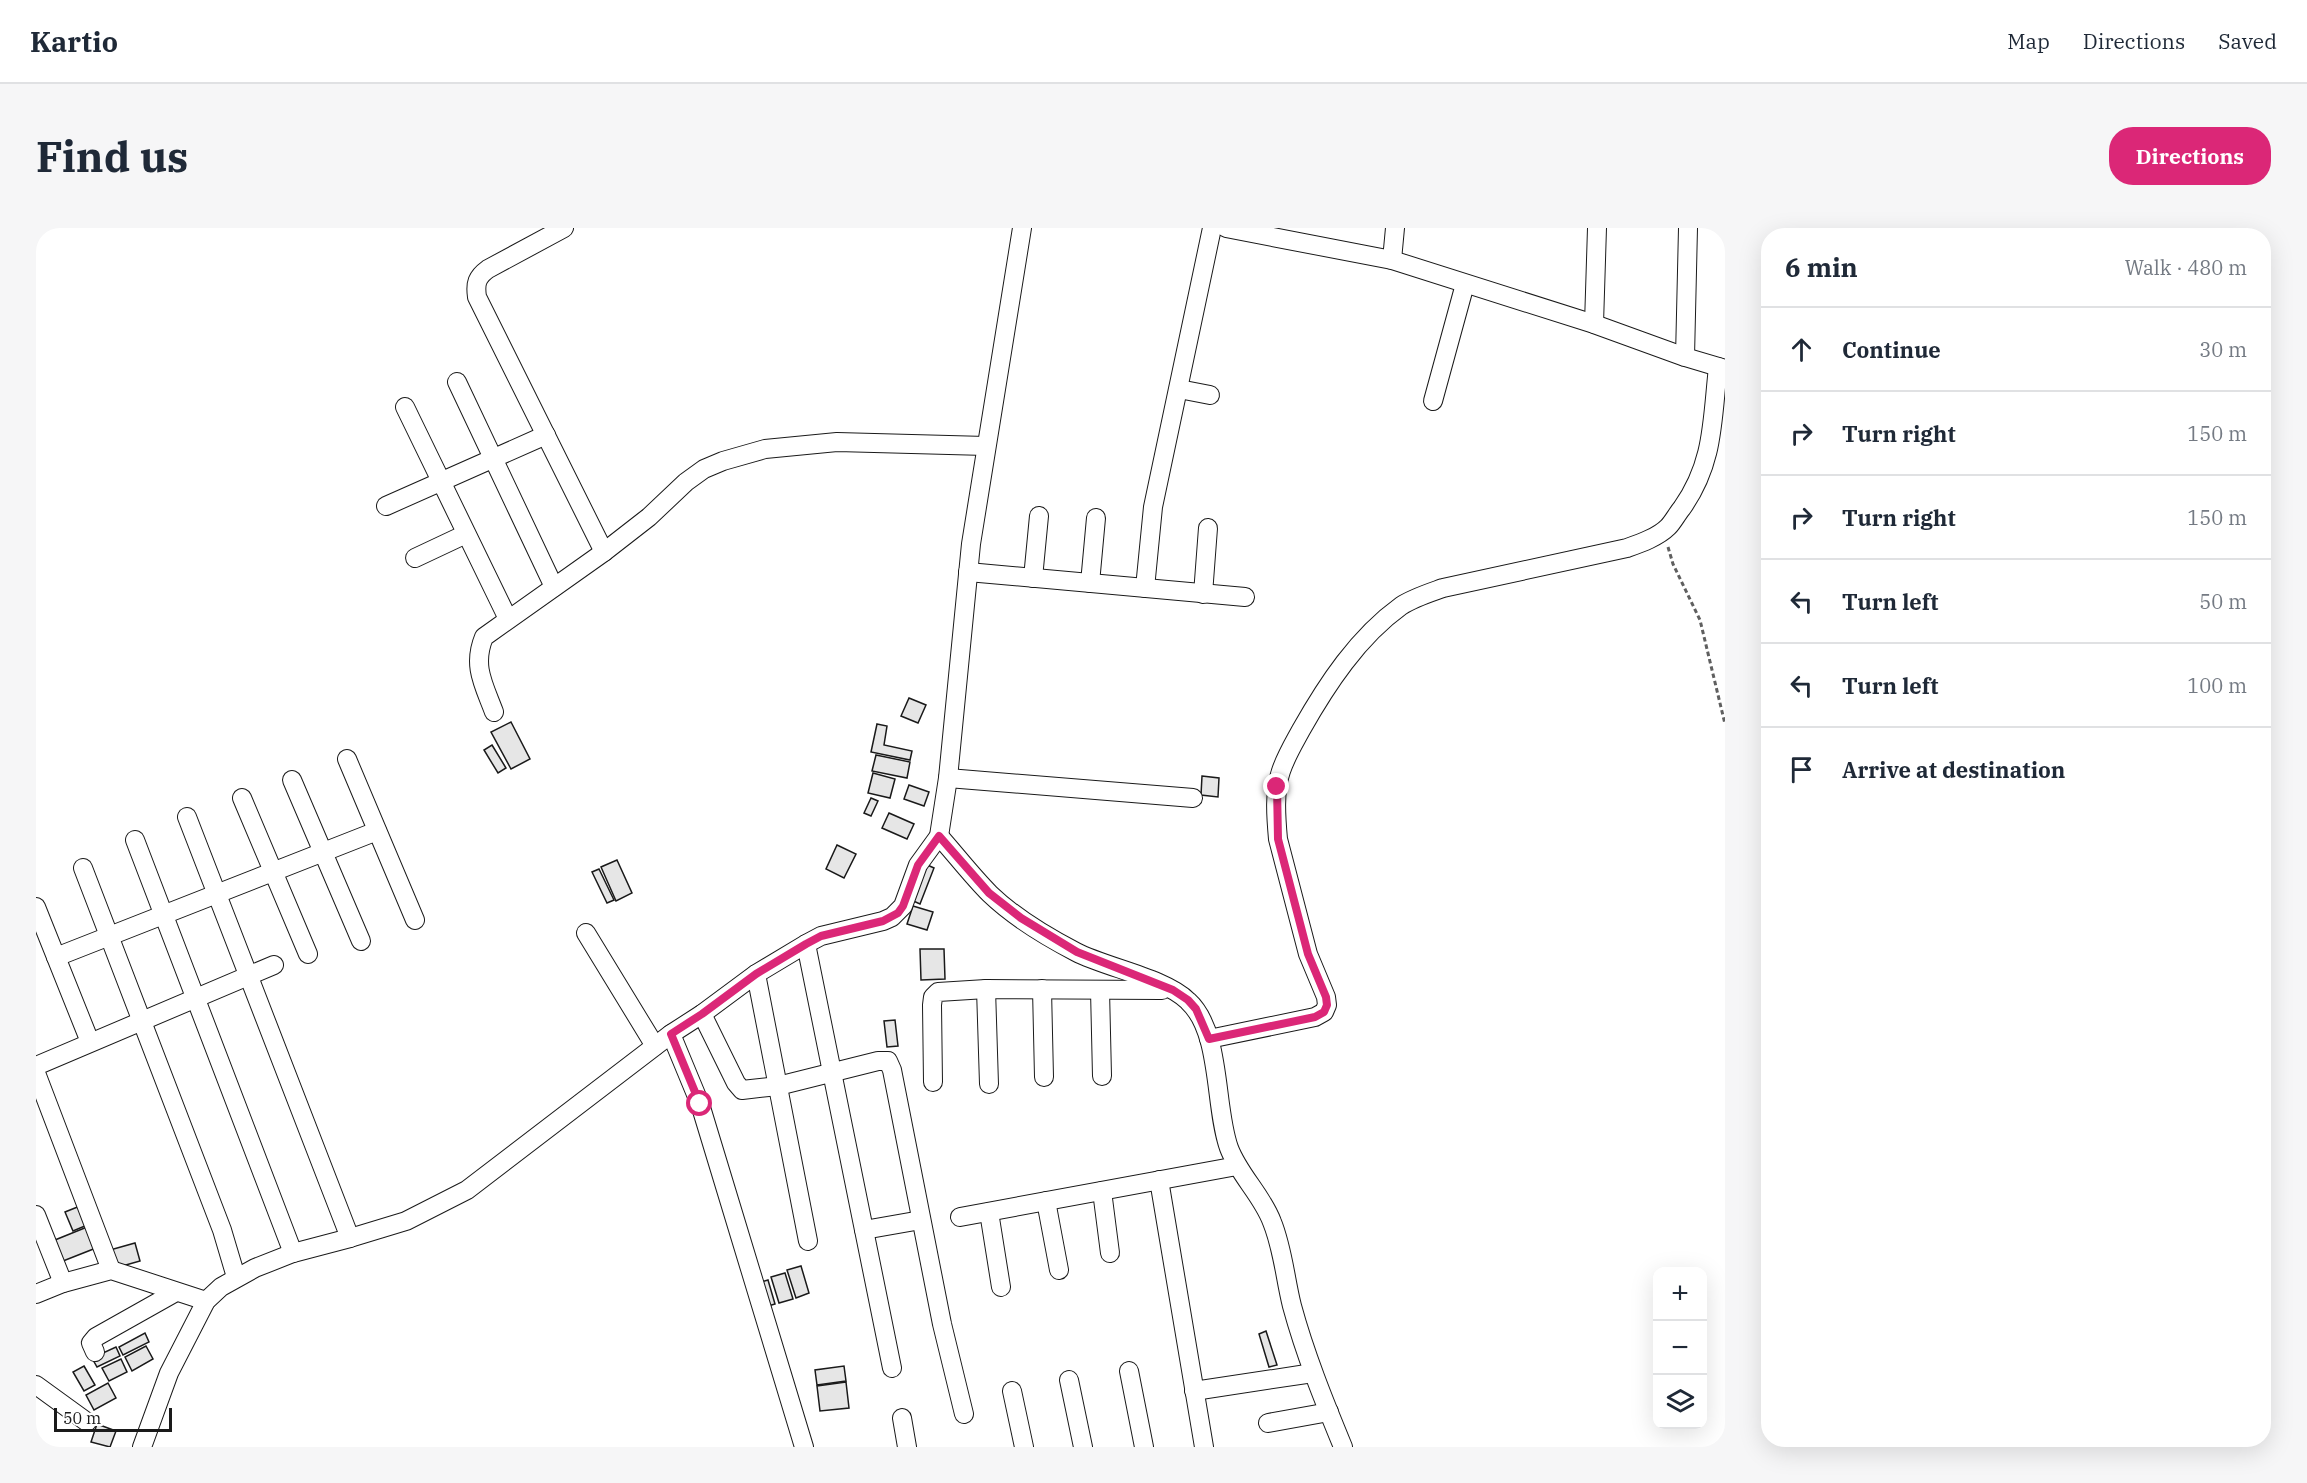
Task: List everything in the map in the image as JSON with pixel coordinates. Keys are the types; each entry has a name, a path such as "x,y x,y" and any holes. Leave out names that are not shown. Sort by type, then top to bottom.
{"street":[{"path":"564,228 488,269 479,276 475,286 477,297 604,552"},
{"path":"142,1447 169,1373 206,1301 236,1277 293,1253 350,1239 406,1221 467,1190 671,1034 756,974 821,936 883,921 898,913 903,906 918,865 939,836 948,778 968,572 1022,228"},
{"path":"1145,588 1153,507 1212,228"},
{"path":"1209,1039 1315,1017 1324,1012 1327,1005 1326,997 1308,954 1278,839 1277,787 1288,753 1318,699 1362,641 1403,605 1443,588 1627,548 1668,528 1694,490 1704,468 1722,368 1594,324 1392,260 1226,228"},
{"path":"1392,260 1395,228"},
{"path":"1594,324 1598,228"},
{"path":"1685,357 1688,228"},
{"path":"1433,401 1465,284"},
{"path":"458,382 554,587"},
{"path":"1179,389 1210,395"},
{"path":"405,408 508,619"},
{"path":"386,506 546,435"},
{"path":"494,712 477,661 484,637 604,552 704,470 748,453 784,446 837,442 986,446"},
{"path":"1033,578 1039,516"},
{"path":"1090,583 1096,518"},
{"path":"1203,594 1208,528"},
{"path":"415,558 466,534"},
{"path":"968,572 1245,597"},
{"path":"347,759 415,920"},
{"path":"948,778 1193,798"},
{"path":"292,780 361,941"},
{"path":"242,798 308,954"},
{"path":"187,817 350,1239"},
{"path":"56,957 377,831"},
{"path":"939,836 989,893 1021,918 1077,952 1173,990 1188,1000 1196,1009 1209,1039 1224,1130 1237,1166 1272,1220 1292,1305 1313,1373 1343,1447"},
{"path":"135,840 293,1253"},
{"path":"83,868 228,1244 236,1277"},
{"path":"36,907 42,938 56,957 90,1042"},
{"path":"586,933 655,1046"},
{"path":"806,944 892,1368"},
{"path":"36,1066 273,965"},
{"path":"756,974 808,1241"},
{"path":"933,1082 932,1005 933,997 938,992 986,989 1173,990"},
{"path":"986,989 989,1083"},
{"path":"1042,989 1044,1077"},
{"path":"1100,990 1102,1076"},
{"path":"702,1014 736,1083 742,1090 778,1086 878,1061 888,1061 892,1070 942,1324 964,1414"},
{"path":"671,1034 700,1104 804,1447"},
{"path":"36,1073 111,1270"},
{"path":"960,1217 1237,1166"},
{"path":"1159,1180 1204,1447"},
{"path":"1102,1191 1110,1254"},
{"path":"1046,1201 1059,1270"},
{"path":"989,1212 1001,1287"},
{"path":"36,1215 63,1283"},
{"path":"864,1230 921,1220"},
{"path":"36,1294 63,1283 111,1270 206,1301"},
{"path":"95,1352 92,1343 96,1337 176,1292"},
{"path":"1129,1371 1144,1447"},
{"path":"1194,1391 1313,1373"},
{"path":"1069,1380 1083,1447"},
{"path":"36,1385 87,1422"},
{"path":"1012,1391 1024,1447"},
{"path":"1268,1423 1329,1412"},
{"path":"902,1419 907,1447"}],"path":[{"path":"1668,528 1670,556 1700,620 1725,724"}],"building":[{"path":"909,698 926,705 918,723 901,716"},
{"path":"511,722 530,759 511,769 491,732"},
{"path":"877,724 887,726 884,745 912,751 910,760 871,752"},
{"path":"492,745 506,768 498,773 484,750"},
{"path":"876,755 910,762 907,778 872,771"},
{"path":"873,773 895,779 890,798 868,793"},
{"path":"1202,776 1219,778 1218,797 1201,795"},
{"path":"909,785 929,792 924,806 904,799"},
{"path":"871,798 878,801 871,816 864,813"},
{"path":"889,813 914,824 907,839 882,828"},
{"path":"837,845 856,854 844,878 826,869"},
{"path":"617,860 632,893 616,901 601,867"},
{"path":"923,863 934,868 920,904 909,899"},
{"path":"599,869 614,900 607,903 592,872"},
{"path":"913,906 933,912 927,930 907,924"},
{"path":"920,949 944,949 945,979 921,980"},
{"path":"895,1020 898,1046 887,1047 884,1021"},
{"path":"85,1204 92,1223 73,1231 65,1212"},
{"path":"92,1225 101,1246 58,1263 50,1242"},
{"path":"135,1243 140,1261 115,1268 110,1250"},
{"path":"801,1266 809,1293 796,1298 787,1270"},
{"path":"785,1273 793,1299 779,1303 771,1277"},
{"path":"768,1280 775,1304 768,1306 761,1282"},
{"path":"1266,1331 1277,1365 1269,1367 1259,1334"},
{"path":"145,1333 149,1342 123,1355 119,1347"},
{"path":"146,1346 153,1359 132,1371 125,1357"},
{"path":"116,1347 120,1356 97,1367 92,1358"},
{"path":"121,1359 127,1372 109,1381 102,1368"},
{"path":"84,1366 95,1385 84,1391 73,1372"},
{"path":"844,1366 846,1381 817,1385 815,1370"},
{"path":"846,1382 849,1408 820,1411 817,1386"},
{"path":"108,1383 116,1398 94,1410 86,1395"},
{"path":"97,1424 116,1431 110,1447 91,1442"}],"route":[{"path":"700,1104 671,1034 756,974 821,936 873,924 898,913 903,906 918,865 939,836 989,893 1021,918 1077,952 1173,990 1188,1000 1196,1009 1209,1039 1315,1017 1324,1012 1327,1005 1326,997 1310,962 1278,839 1277,787"}]}
